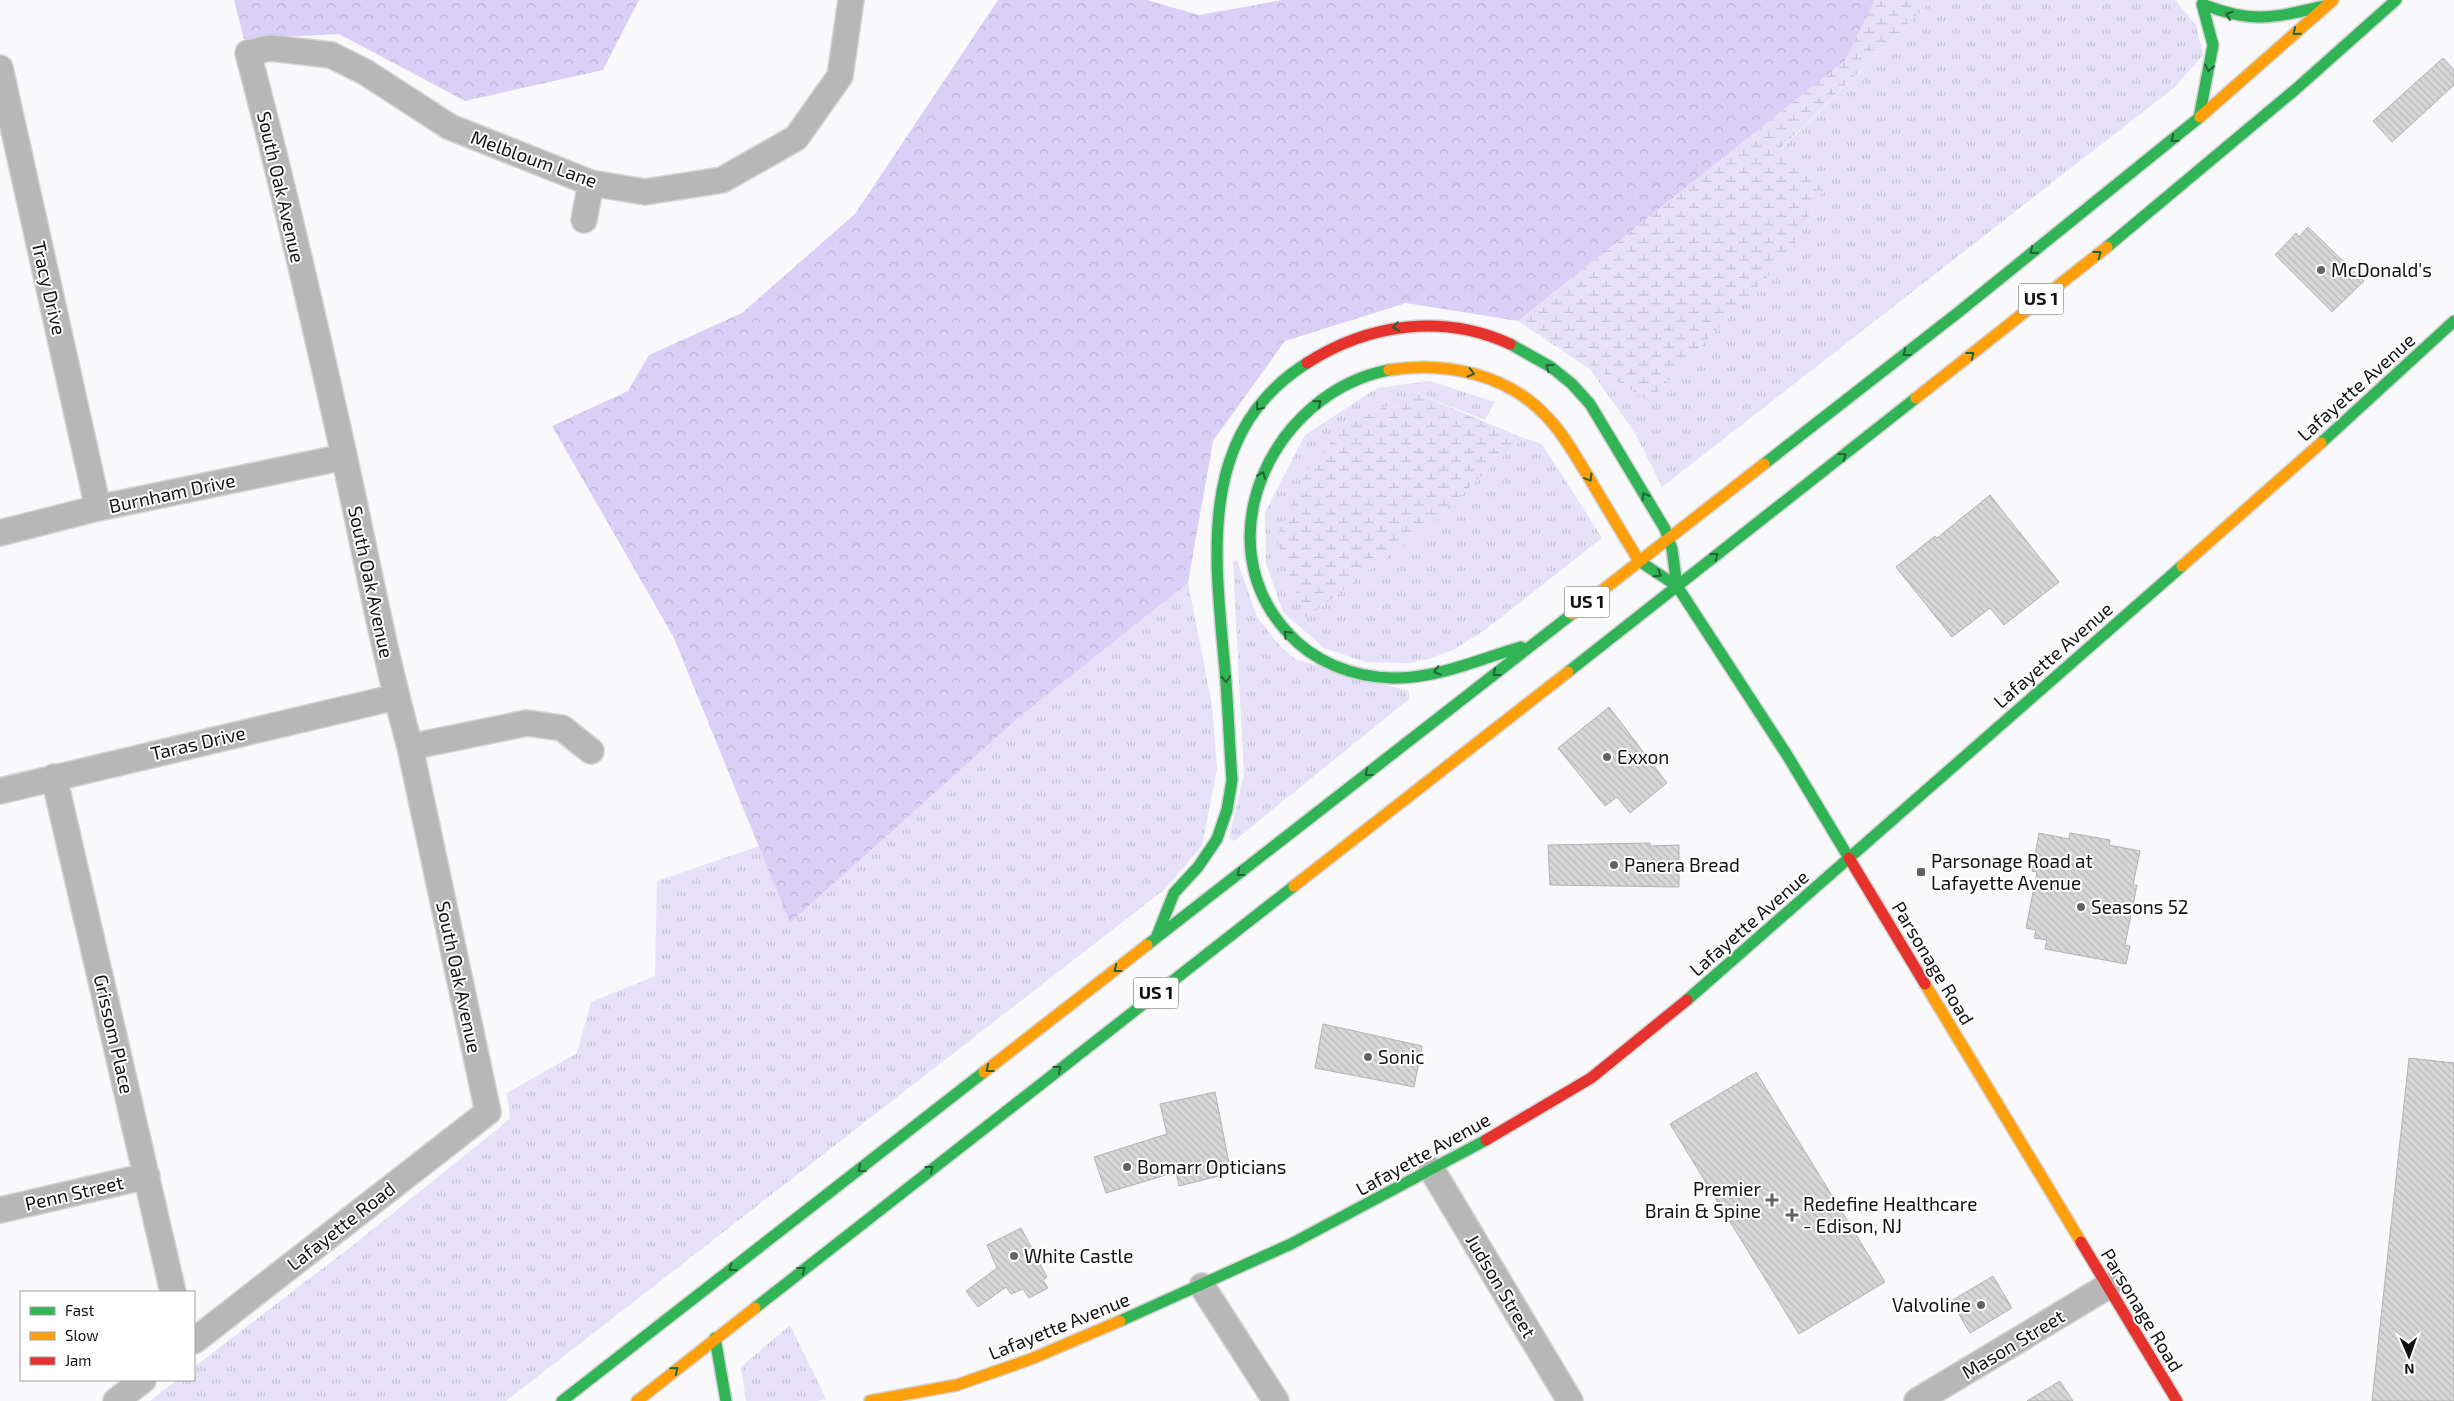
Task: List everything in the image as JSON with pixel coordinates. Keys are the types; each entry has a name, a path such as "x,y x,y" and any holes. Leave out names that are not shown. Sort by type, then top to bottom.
{"main road":[{"name":"US 1","path":"637,1401 2147,215 2296,89 2396,0"},
{"path":"2200,2 2236,17 2251,20 2268,19 2330,2"},
{"path":"2199,118 2213,45 2200,2"},
{"name":"US 1","path":"562,1401 1952,317 2199,118 2330,2"},
{"name":"Lafayette Avenue","path":"957,1385 1031,1358 1202,1286 1342,1218 1432,1170 1591,1078 1730,963 2358,410 2454,321"},
{"path":"1156,939 1174,893 1198,867 1217,839 1227,810 1232,780 1217,574 1216,525 1227,467 1238,441 1254,414 1275,388 1325,351 1357,338 1393,327 1424,325 1455,328 1487,335 1544,363 1570,383 1591,405 1669,538 1677,586"},
{"path":"1534,643 1436,672 1394,678 1339,667 1319,658 1286,634 1262,602 1251,568 1248,541 1249,517 1256,491 1268,462 1283,437 1302,416 1327,396 1348,383 1380,372 1412,366 1442,366 1476,374 1501,384 1523,397 1545,414 1563,436 1639,561"},
{"name":"Parsonage Road","path":"1639,561 1677,586 1787,755 2177,1401"},
{"path":"715,1338 726,1401"},
{"path":"870,1401 957,1385"},
{"path":"930,1401 957,1385"}],"street":[{"name":"Melbloum Lane","path":"248,53 270,48 331,56 365,72 450,128 591,183 645,192 722,180 796,138 840,76 851,0"},
{"name":"South Oak Avenue","path":"248,53 269,132 344,457 396,697 410,747 488,1112"},
{"name":"Tracy Drive","path":"0,68 98,508"},
{"path":"584,220 591,183"},
{"name":"Burnham Drive","path":"0,533 98,508 344,457"},
{"name":"Taras Drive","path":"0,791 396,697"},
{"path":"410,747 527,723 562,728 591,751"},
{"name":"Grissom Place","path":"54,777 173,1291"},
{"name":"Lafayette Road","path":"195,1340 488,1112"},
{"name":"Judson Street","path":"1432,1170 1570,1401"},
{"name":"Penn Street","path":"0,1210 147,1176"},
{"path":"1202,1286 1276,1401"},
{"name":"Mason Street","path":"1918,1401 2108,1286"},
{"path":"116,1401 142,1381"}],"green space":[{"path":"234,0 639,0 603,70 465,101 339,34 244,39"},
{"path":"998,0 1147,0 1199,15 1283,0 1875,0 1845,61 1518,321 1406,303 1285,341 1213,441 1188,583 1018,718 790,923 673,636 552,426 628,391 649,355 742,313 855,214"},
{"path":"1875,0 1932,0 1780,149 1825,187 1789,254 1649,401 1518,321 1845,61"},
{"path":"1932,0 2175,0 2196,25 2203,55 2175,87 1662,487 1636,435 1590,369 1518,321 1649,401 1789,254 1825,187 1780,150"},
{"path":"1430,381 1495,402 1485,420 1414,392 1306,618 1422,531 1523,438 1542,444 1602,538 1485,630 1455,649 1429,659 1408,663 1365,662 1324,648 1283,612 1266,564 1265,512 1305,435 1377,388"},
{"path":"1414,392 1523,438 1422,531 1306,618 1276,538 1307,471 1344,427"},
{"path":"1237,560 1257,617 1279,645 1295,659 1409,691 1409,699 1234,841 1229,838 1244,775 1233,562"},
{"path":"1188,583 1212,705 1217,769 1202,846 1165,889 506,1401 150,1401 176,1381 195,1381 195,1366 352,1246 510,1119 507,1093 577,1053 591,1002 655,976 657,881 759,846 790,923 1018,718"},
{"path":"790,1325 826,1399 817,1401 746,1401 741,1367"}],"building":[{"path":"2443,58 2454,70 2454,85 2392,142 2373,121"},
{"name":"McDonald's","path":"2308,227 2364,281 2332,312 2275,255 2296,233 2299,237"},
{"path":"1990,495 2059,582 2004,625 1990,608 1952,637 1896,567 1935,536 1937,538"},
{"name":"Exxon","path":"1609,707 1667,783 1630,813 1617,797 1605,806 1558,748"},
{"name":"Seasons 52","path":"2039,833 2069,839 2070,833 2110,840 2109,845 2140,851 2133,885 2137,885 2125,945 2130,946 2126,964 2045,949 2047,940 2034,938 2036,930 2026,928 2037,872 2032,871"},
{"name":"Panera Bread","path":"1650,843 1650,846 1679,845 1679,887 1550,885 1548,845"},
{"name":"Sonic","path":"1323,1024 1422,1046 1414,1087 1315,1068"},
{"path":"2409,1058 2454,1063 2454,1401 2372,1401"},
{"path":"1756,1072 1885,1282 1799,1334 1670,1124"},
{"path":"1215,1092 1231,1173 1179,1186 1176,1172 1106,1193 1094,1157 1167,1134 1160,1104"},
{"name":"White Castle","path":"1021,1228 1047,1277 1043,1280 1048,1288 1029,1298 1023,1289 1011,1294 1006,1287 978,1307 966,1291 997,1268 987,1245"},
{"name":"Valvoline","path":"1993,1276 2012,1308 1970,1333 1951,1301"},
{"path":"2060,1381 2073,1401 2027,1401"}],"traffic: fast":[{"path":"2107,247 2296,89 2396,0"},
{"path":"2202,4 2249,17 2290,14 2324,6"},
{"path":"2199,118 2213,45 2202,4"},
{"path":"1764,464 1960,311 2200,117"},
{"path":"2321,443 2454,321"},
{"path":"1510,344 1551,367 1572,384 1590,404 1665,529 1672,549 1677,586"},
{"path":"1156,938 1174,893 1198,867 1217,839 1227,810 1232,780 1218,576 1217,535 1221,496 1231,458 1247,423 1272,391 1307,363"},
{"path":"1389,370 1348,384 1313,407 1284,438 1263,475 1252,515 1251,556 1263,596 1288,633 1298,643 1322,660 1363,675 1392,678 1425,675 1441,672 1521,647"},
{"path":"1568,672 1916,398"},
{"path":"1639,561 1677,586 1787,755 1849,858"},
{"path":"1687,1000 2182,566"},
{"path":"1147,945 1572,614"},
{"path":"755,1308 1294,886"},
{"path":"562,1401 984,1072"},
{"path":"1120,1321 1291,1244 1486,1140"},
{"path":"715,1338 726,1401"}],"traffic: slow":[{"path":"2200,117 2333,0"},
{"path":"1916,398 2107,247"},
{"path":"1389,370 1432,368 1474,374 1514,390 1531,402 1547,417 1564,438 1639,561"},
{"path":"2182,566 2321,443"},
{"path":"1572,614 1764,464"},
{"path":"1294,886 1568,672"},
{"path":"984,1072 1147,945"},
{"path":"1925,984 2081,1242"},
{"path":"637,1401 755,1308"},
{"path":"957,1385 1031,1359 1120,1321"},
{"path":"870,1401 957,1385"}],"traffic: jam":[{"path":"1307,363 1355,339 1406,327 1458,328 1484,334 1510,344"},
{"path":"1849,858 1925,984"},
{"path":"1486,1140 1591,1078 1687,1000"},
{"path":"2081,1242 2177,1401"}],"place":[{"name":"McDonald's","path":"2321,270"},
{"name":"Exxon","path":"1607,757"},
{"name":"Panera Bread","path":"1614,865"},
{"name":"Parsonage Road at Lafayette Avenue","path":"1921,872"},
{"name":"Seasons 52","path":"2081,907"},
{"name":"Sonic","path":"1368,1057"},
{"name":"Bomarr Opticians","path":"1127,1167"},
{"name":"Premier Brain & Spine","path":"1772,1200"},
{"name":"Redefine Healthcare - Edison, NJ","path":"1792,1215"},
{"name":"White Castle","path":"1014,1256"},
{"name":"Valvoline","path":"1981,1305"}]}
